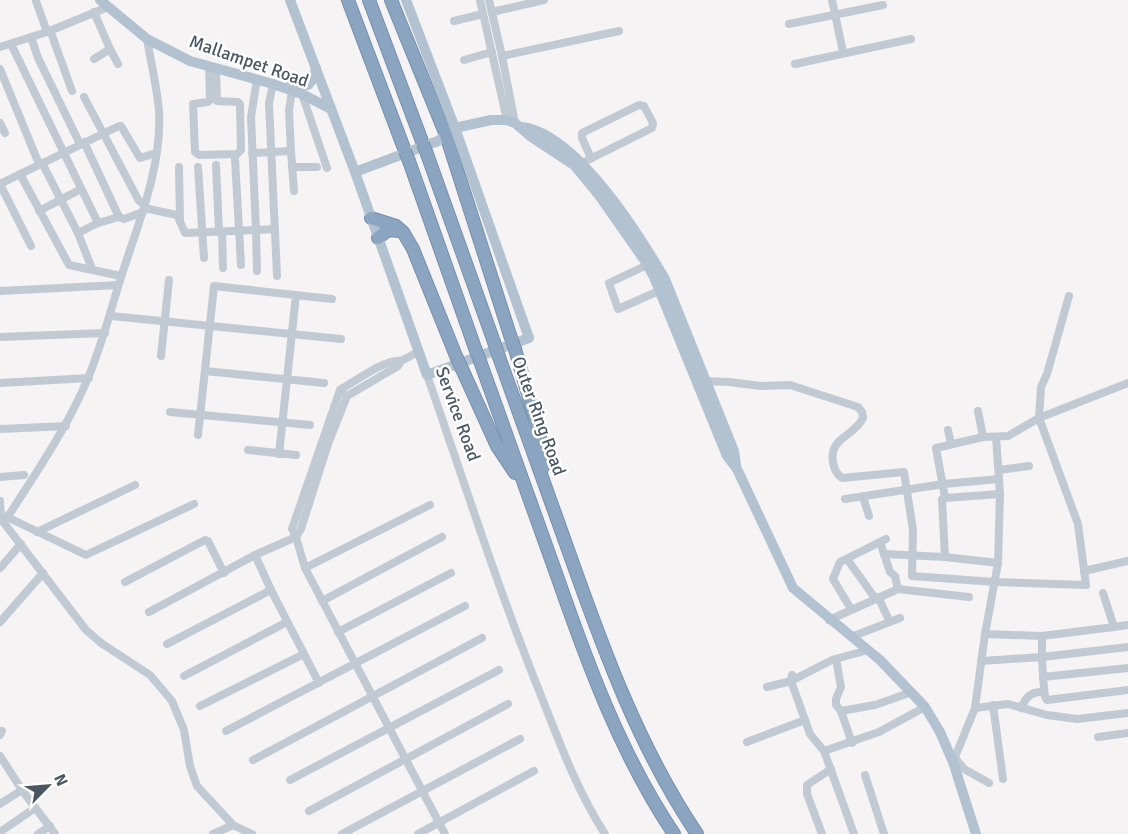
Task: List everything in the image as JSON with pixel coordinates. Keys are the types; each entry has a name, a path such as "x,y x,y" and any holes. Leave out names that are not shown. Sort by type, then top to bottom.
{"highway":[{"name":"Outer Ring Road","path":"348,0 407,156 603,700 640,778 674,834"},
{"name":"Outer Ring Road","path":"369,0 425,149 600,640 628,710 657,769 697,834"},
{"path":"391,0 450,132 541,441 544,484"},
{"path":"371,218 396,226 403,232 413,249 456,356 497,446 527,492"},
{"path":"378,238 388,230 403,232"}],"main road":[{"name":"Service Road","path":"290,0 355,172 427,375"},
{"path":"406,0 450,132 529,338 427,375"},
{"name":"Mallampet Road","path":"104,3 147,39 190,61 287,89 331,109"},
{"path":"287,89 308,85 314,78 316,68"},
{"path":"355,172 438,141 450,132 491,120 534,129 584,160 637,234 665,279 734,451 737,469"},
{"path":"514,123 579,169 647,265 661,290 727,456 737,469 793,588 868,650 925,707 954,760 976,834"}],"street":[{"path":"480,0 492,52 514,123"},
{"path":"489,0 514,123"},
{"path":"492,12 544,0"},
{"path":"832,0 843,52"},
{"path":"36,1 72,91"},
{"path":"0,47 49,31 94,12 104,3"},
{"path":"789,24 883,4"},
{"path":"94,12 118,63"},
{"path":"454,21 483,14"},
{"path":"502,56 619,31"},
{"path":"31,37 38,58 119,217"},
{"path":"3,518 66,426 88,378 111,316 118,285 144,208 156,153 159,111 147,39"},
{"path":"795,64 911,39"},
{"path":"10,44 98,223"},
{"path":"94,59 110,49"},
{"path":"464,60 492,52"},
{"path":"213,67 217,101 240,104 241,150 237,154 199,155 195,152 193,104 210,100 213,67"},
{"path":"0,69 41,163 78,232 92,268"},
{"path":"257,79 251,117 257,271"},
{"path":"287,89 294,191"},
{"path":"277,276 269,103 287,89"},
{"path":"287,89 327,168"},
{"path":"84,97 144,208"},
{"path":"639,105 645,107 652,128 584,160 587,149 581,136 583,132 639,105"},
{"path":"0,123 5,133"},
{"path":"31,246 0,184 120,126 140,158 156,153"},
{"path":"252,153 291,151"},
{"path":"236,159 242,265"},
{"path":"216,165 223,268"},
{"path":"179,167 180,221"},
{"path":"198,167 204,258"},
{"path":"292,167 317,167"},
{"path":"20,174 69,265 92,268 121,276"},
{"path":"39,211 81,189"},
{"path":"78,232 119,217 124,219 144,208 177,215 185,233 275,228"},
{"path":"647,265 609,283 618,309 661,290"},
{"path":"161,356 169,280"},
{"path":"0,291 118,285"},
{"path":"198,435 214,286 332,299"},
{"path":"279,454 296,295"},
{"path":"705,381 761,386 790,385 858,407 862,412 861,424 835,444 832,455 833,468 842,478 904,472 913,530 912,576 1086,585 1078,524 1040,418 1041,387 1047,374 1069,296"},
{"path":"111,316 341,339"},
{"path":"0,337 105,333"},
{"path":"149,612 255,555 296,537 302,529 328,444 347,396 417,352"},
{"path":"401,361 395,360 340,390 292,529 305,568 445,834"},
{"path":"205,370 324,383"},
{"name":"Service Road","path":"427,375 524,652 562,747 591,812 604,834"},
{"path":"0,383 88,378"},
{"path":"945,557 942,499 945,498 944,483 936,448 983,437 1008,436 1040,418 1128,383"},
{"path":"340,390 347,396"},
{"path":"978,411 983,437"},
{"path":"170,412 310,425"},
{"path":"0,429 66,426"},
{"path":"948,430 951,444"},
{"path":"989,783 964,769 954,760 975,708 998,563 1000,494 996,437"},
{"path":"248,450 296,455"},
{"path":"999,470 1029,466"},
{"path":"0,477 24,475"},
{"path":"845,500 944,483 999,479"},
{"path":"306,484 315,487"},
{"path":"37,532 135,485"},
{"path":"945,498 1000,494"},
{"path":"863,497 869,516"},
{"path":"0,501 3,518 86,630 101,643 150,675 172,701 184,730 190,766 197,786 233,825 252,834"},
{"path":"3,518 86,555 194,504"},
{"path":"305,568 430,504"},
{"path":"322,601 442,537"},
{"path":"125,582 205,540 208,540 225,573"},
{"path":"851,609 833,579 840,562 883,541 884,554 890,572 895,576 898,589"},
{"path":"0,568 21,544"},
{"path":"884,554 945,557 998,563"},
{"path":"255,555 319,683"},
{"path":"847,559 877,598 890,622"},
{"path":"1084,571 1128,561"},
{"path":"0,622 43,573"},
{"path":"338,632 451,573"},
{"path":"829,620 898,589 969,597"},
{"path":"167,644 271,590"},
{"path":"1103,593 1114,627"},
{"path":"226,731 465,606"},
{"path":"851,637 900,618"},
{"path":"184,676 287,622"},
{"path":"985,634 1042,636 1128,625"},
{"path":"1042,636 1047,715"},
{"path":"253,759 482,638"},
{"path":"981,662 1128,647"},
{"path":"767,687 836,659 868,650"},
{"path":"200,706 304,654"},
{"path":"836,659 841,687 836,705 841,711 852,743"},
{"path":"1043,677 1128,668"},
{"path":"290,780 499,670"},
{"path":"792,678 810,734 824,751 854,834"},
{"path":"1021,708 1031,694 1046,696 1128,690"},
{"path":"841,711 875,705 912,692"},
{"path":"309,811 508,704"},
{"path":"975,708 1008,704 1047,715 1077,719 1128,713"},
{"path":"993,705 1003,779"},
{"path":"824,751 879,732 925,707"},
{"path":"747,742 805,720"},
{"path":"1098,737 1128,733"},
{"path":"342,834 520,739"},
{"path":"0,756 55,834"},
{"path":"822,834 807,794 807,785 831,769"},
{"path":"418,834 534,771"},
{"path":"865,775 884,834"},
{"path":"0,804 22,790"},
{"path":"0,832 35,808"},
{"path":"213,834 233,825"},
{"path":"38,834 50,826"}]}
